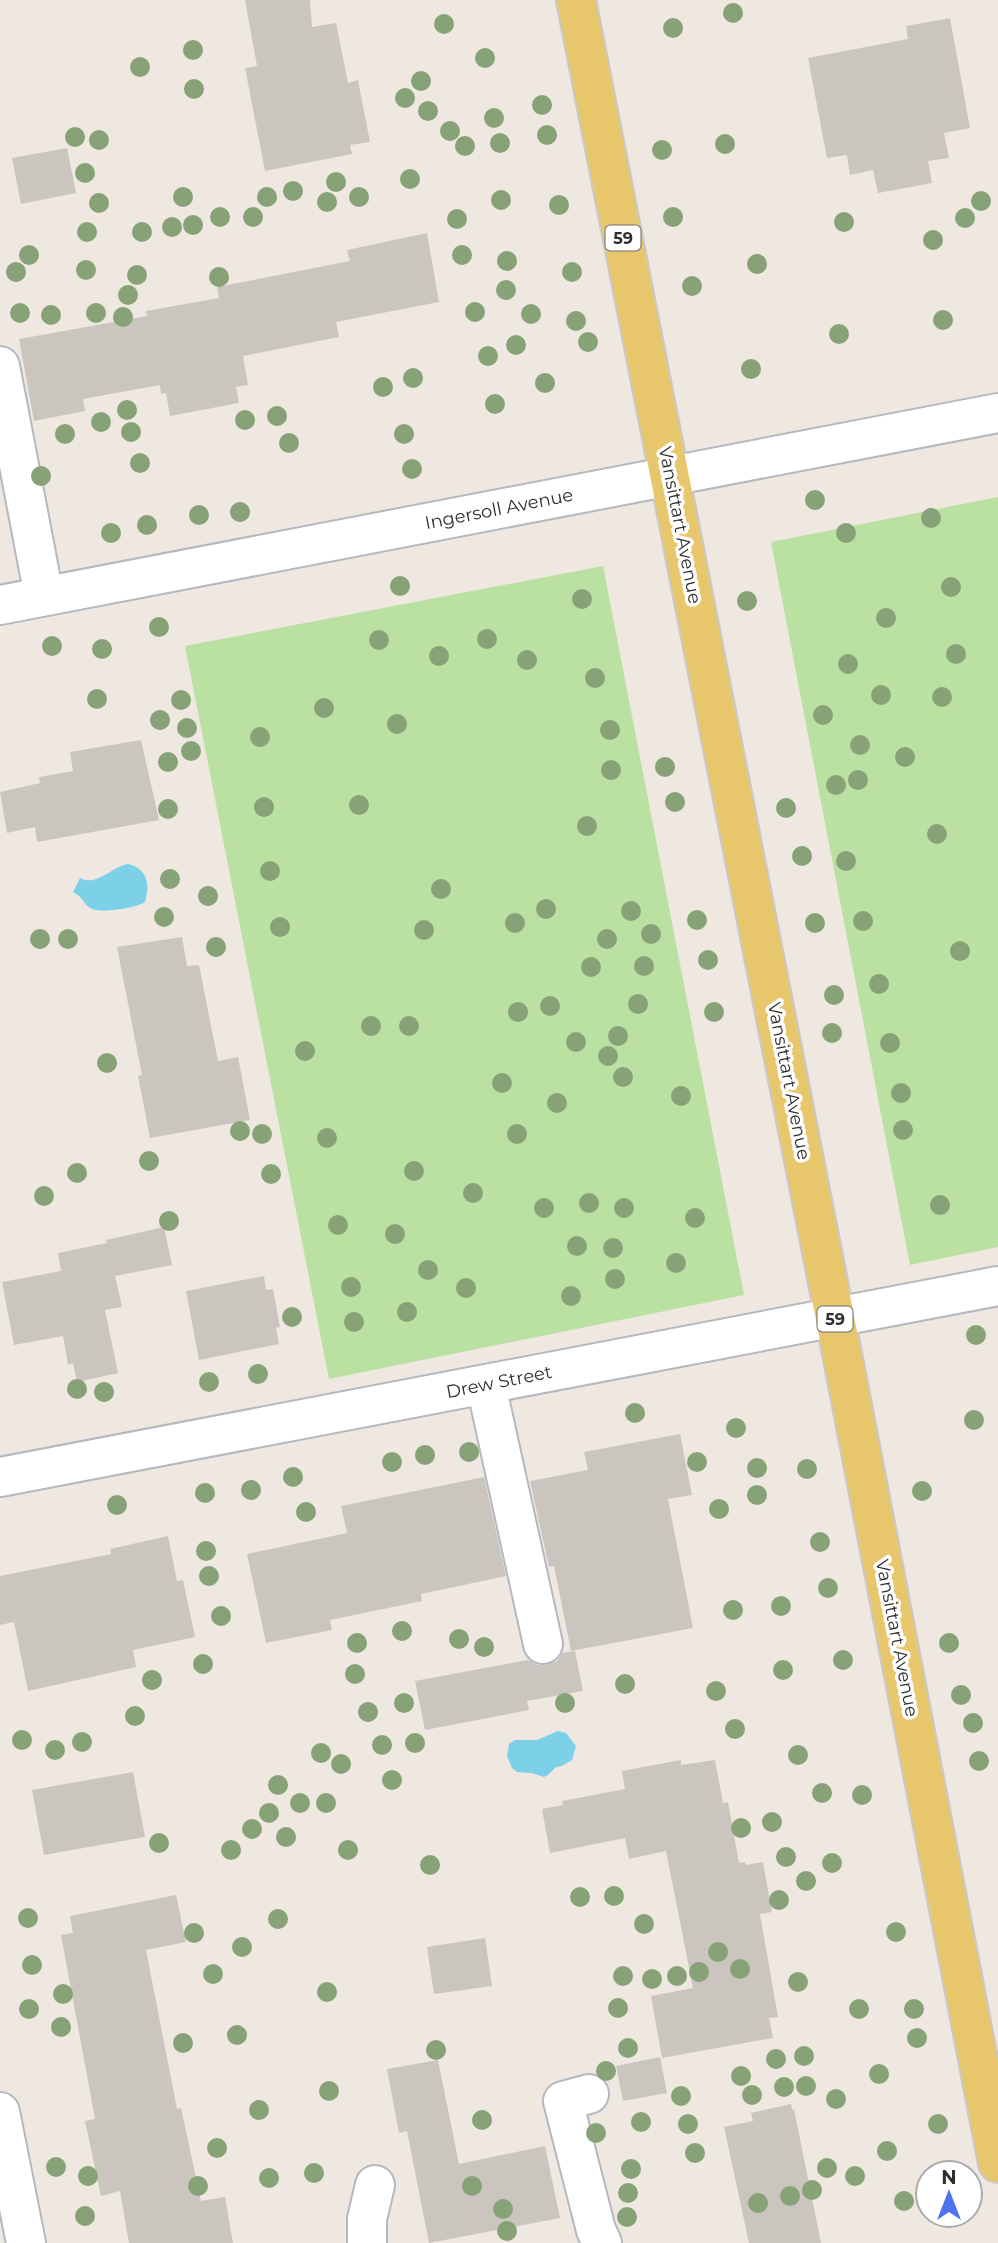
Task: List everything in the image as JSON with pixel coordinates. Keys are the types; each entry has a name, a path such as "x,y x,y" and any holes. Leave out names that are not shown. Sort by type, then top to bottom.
{"main road":[{"name":"Vansittart Avenue","path":"576,0 998,2163"}],"street":[{"path":"0,366 44,596"},
{"name":"Ingersoll Avenue","path":"0,604 998,413"},
{"name":"Drew Street","path":"0,1477 998,1286"},
{"path":"486,1385 543,1644"},
{"path":"589,2094 563,2101 596,2230 602,2243"},
{"path":"0,2112 26,2243"},
{"path":"367,2243 367,2219 375,2185"}],"green space":[{"path":"998,497 998,1247 910,1265 771,542"},
{"path":"603,566 744,1295 329,1379 185,646"}],"water":[{"path":"128,864 135,866 146,878 145,902 118,910 95,910 73,892 80,878 92,880"},
{"path":"558,1731 566,1733 576,1746 572,1760 556,1767 544,1777 517,1772 512,1768 507,1756 509,1744 515,1740 537,1740"}],"building":[{"path":"245,0 310,0 312,27 336,23 348,83 358,80 370,142 350,145 352,154 265,171 245,68 257,66"},
{"path":"950,18 970,128 944,133 949,158 928,161 932,183 878,193 873,170 850,175 847,155 827,158 808,58 908,39 906,26"},
{"path":"67,148 76,193 21,204 12,158"},
{"path":"427,233 439,302 336,322 339,337 243,356 248,385 236,387 239,403 170,416 166,393 161,394 160,385 83,399 85,411 34,421 19,339 147,316 146,311 219,298 217,287 350,261 347,250"},
{"path":"141,740 159,820 37,842 35,827 7,833 0,792 40,783 39,777 73,771 70,752"},
{"path":"182,937 187,966 199,965 218,1061 238,1057 250,1120 150,1138 138,1076 142,1075 117,947"},
{"path":"164,1227 172,1265 115,1276 122,1307 105,1310 118,1373 77,1382 73,1363 68,1365 63,1336 14,1345 2,1282 61,1271 58,1253"},
{"path":"264,1276 266,1290 273,1289 280,1327 276,1328 279,1344 199,1360 186,1291"},
{"path":"680,1434 692,1495 668,1499 693,1628 571,1651 554,1566 549,1567 530,1481 588,1470 584,1452"},
{"path":"484,1477 506,1576 421,1594 422,1601 330,1620 332,1630 266,1643 247,1554 347,1533 341,1506"},
{"path":"168,1536 177,1581 183,1580 195,1637 133,1650 136,1667 28,1691 14,1622 0,1625 0,1576 111,1554 110,1549"},
{"path":"575,1651 583,1691 527,1701 529,1710 425,1730 415,1681 528,1660 537,1665 547,1665 557,1661 562,1653"},
{"path":"681,1760 681,1765 715,1760 723,1803 728,1802 739,1863 745,1862 746,1865 763,1862 772,1912 760,1914 778,2017 769,2018 773,2038 662,2058 651,1996 693,1988 666,1851 629,1859 625,1838 550,1853 542,1809 563,1805 562,1801 625,1789 622,1771"},
{"path":"133,1772 145,1837 44,1855 32,1790"},
{"path":"176,1895 186,1942 146,1950 177,2109 181,2108 201,2201 225,2197 233,2243 129,2243 120,2191 101,2196 85,2121 95,2119 61,1935 73,1933 70,1916"},
{"path":"485,1938 492,1986 434,1994 427,1947"},
{"path":"660,2057 667,2093 623,2101 616,2066"},
{"path":"438,2060 459,2164 545,2146 560,2218 429,2243 407,2131 399,2133 387,2069"},
{"path":"791,2104 821,2243 749,2243 724,2127 753,2121 751,2113"}]}
